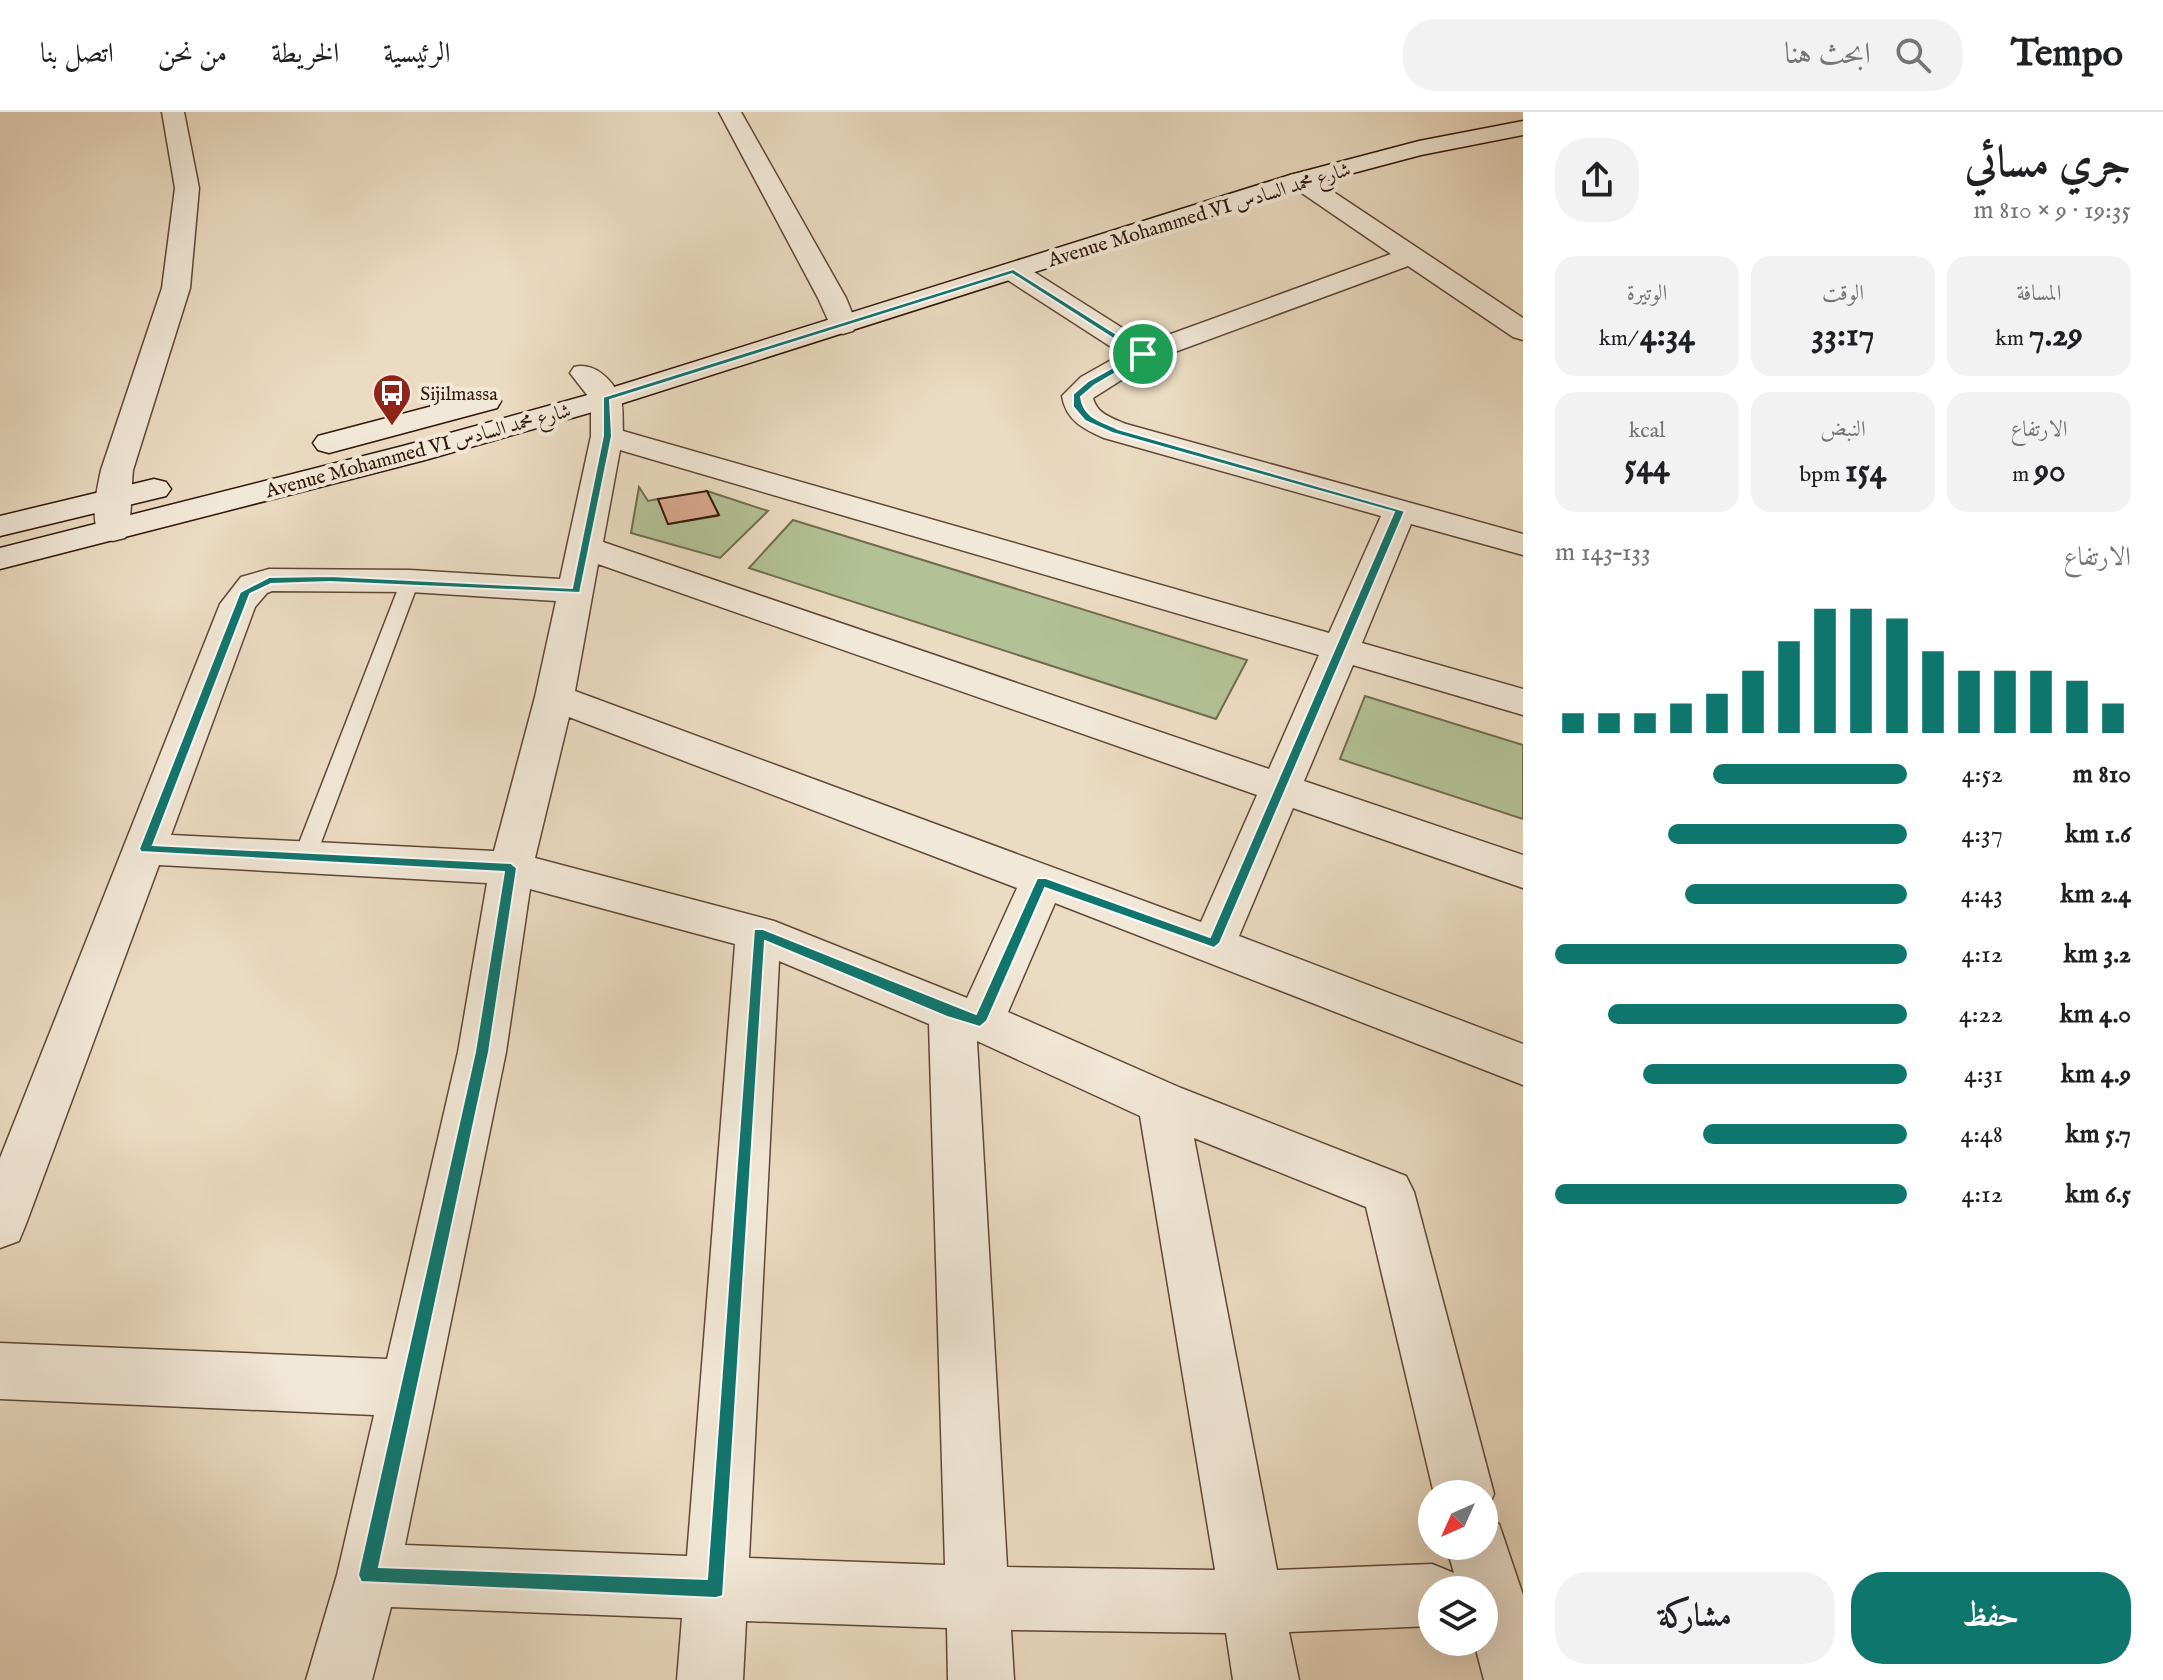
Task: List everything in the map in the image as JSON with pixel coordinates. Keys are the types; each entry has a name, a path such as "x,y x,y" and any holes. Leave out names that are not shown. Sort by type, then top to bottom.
{"street":[{"path":"112,515 117,470 176,288 187,188 173,112"},
{"path":"730,112 837,311"},
{"name":"Avenue Mohammed VI شارع محمد السادس","path":"891,280 1306,154 1404,130 1504,112"},
{"name":"Avenue Mohammed VI شارع محمد السادس","path":"0,526 112,515 414,453 837,311 1013,271 1299,180 1419,148 1523,128"},
{"path":"1299,180 1523,331"},
{"path":"1413,255 1143,354 1092,383 1077,396 1078,407 1088,419 1115,431 1523,545"},
{"path":"1013,271 1143,354"},
{"name":"Avenue Mohammed VI شارع محمد السادس","path":"803,307 837,311 861,289"},
{"path":"339,1680 368,1575 482,1052 511,868 554,697 580,570 594,391 1341,649 1523,702"},
{"name":"Avenue Mohammed VI شارع محمد السادس","path":"304,450 516,392"},
{"name":"Avenue Mohammed VI شارع محمد السادس","path":"0,559 112,515 186,480"},
{"path":"1214,943 1400,511"},
{"path":"0,1224 245,592 269,580 410,581 580,570 1283,787 1523,872"},
{"path":"554,697 1042,882 1214,943 1523,1065"},
{"path":"145,849 511,868 758,933 966,1017 1163,1103 1388,1192 1460,1480"},
{"path":"981,1680 966,1017 1042,882"},
{"path":"710,1680 758,933"},
{"path":"1163,1103 1266,1680"},
{"path":"0,1371 409,1388"},
{"path":"368,1575 979,1598 1253,1602 1418,1588"},
{"path":"1498,1629 1517,1680"}],"lane":[{"path":"305,856 410,581"}],"green space":[{"path":"639,487 648,501 658,499 669,524 718,516 707,491 768,511 720,558 631,533"},
{"path":"793,520 1247,660 1216,719 749,568"},
{"path":"1365,696 1523,745 1523,819 1340,759"}],"building":[{"path":"707,491 719,515 668,524 658,499"}],"place":[{"name":"Sijilmassa","path":"392,427"}],"route":[{"path":"1013,271 1143,354 1092,383 1077,396 1078,407 1088,419 1115,431 1400,511 1214,943 1042,882 980,1021 952,1013 758,933 716,1589 368,1575 482,1052 511,868 145,849 245,592 269,580 330,579 576,591 607,436 606,399 1013,271"}]}
